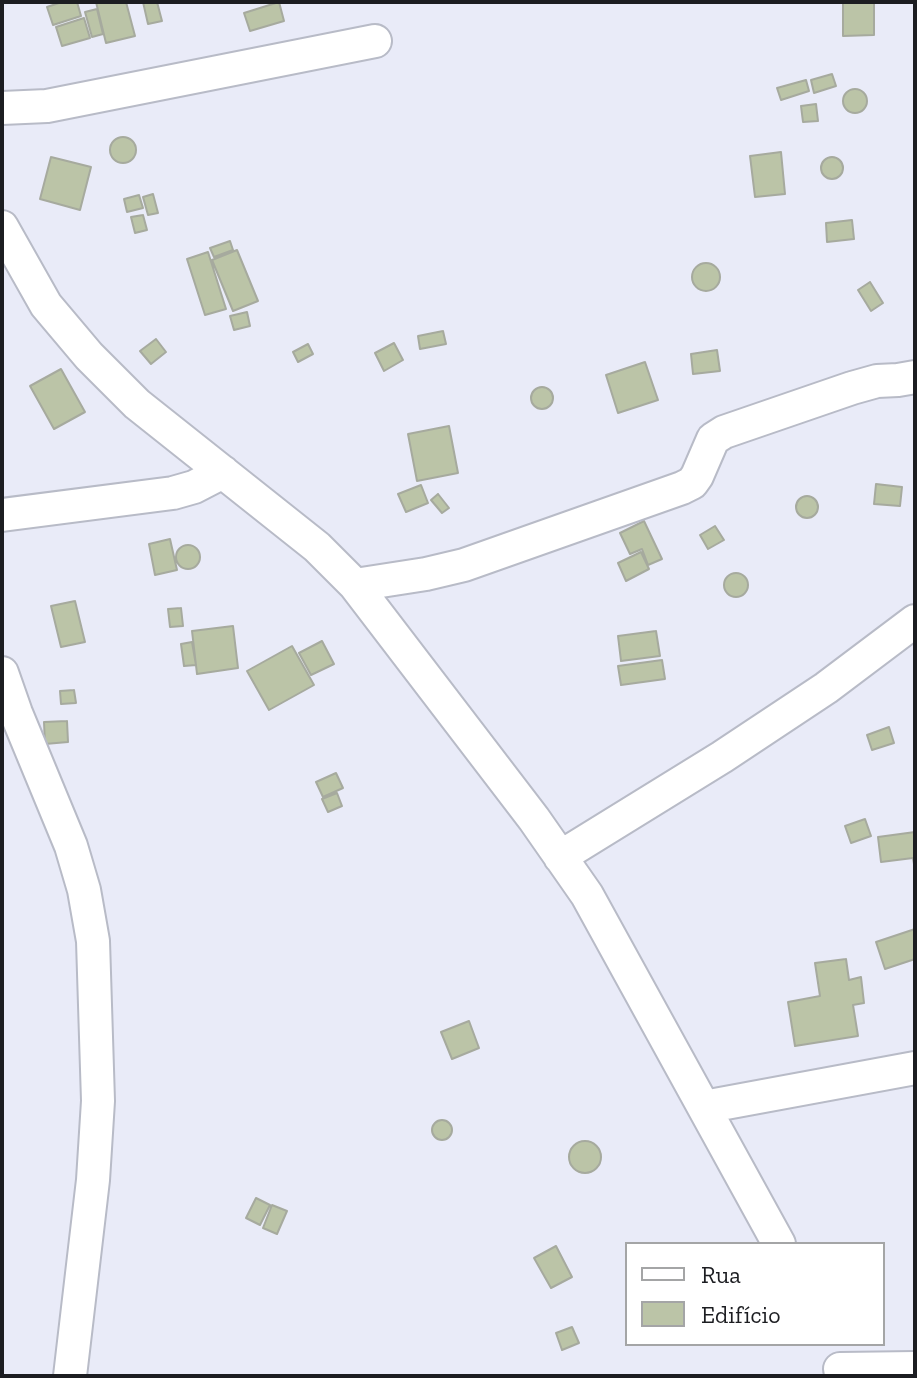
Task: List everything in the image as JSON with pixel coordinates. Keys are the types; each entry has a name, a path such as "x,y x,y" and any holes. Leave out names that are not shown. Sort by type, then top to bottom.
{"street":[{"path":"2,108 47,106 375,41"},
{"path":"2,227 46,305 89,356 137,404 317,547 355,585 534,819 587,895 778,1242"},
{"path":"355,585 464,565 682,488 692,483 713,439 724,432 852,388 877,381 915,377"},
{"path":"2,515 173,493 194,487 223,472"},
{"path":"560,857 722,757 826,688 915,621"},
{"path":"2,673 71,846 84,890 93,941 98,1101 93,1180 70,1376"},
{"path":"704,1107 915,1068"},
{"path":"837,1363 915,1368"}],"building":[{"path":"62,2 77,2 81,16 53,25 47,7"},
{"path":"96,2 126,2 135,36 106,43"},
{"path":"143,2 157,2 162,21 148,24"},
{"path":"279,2 284,21 250,31 244,13"},
{"path":"843,3 874,3 874,35 843,36"},
{"path":"97,9 103,34 92,37 85,12"},
{"path":"84,18 90,38 62,46 56,27"},
{"path":"832,74 836,86 814,93 811,80"},
{"path":"806,80 809,91 781,100 777,88"},
{"path":"855,89 864,92 867,101 864,110 855,113 846,110 843,101 846,92"},
{"path":"816,104 818,121 803,122 801,106"},
{"path":"123,137 132,141 136,150 132,159 123,163 114,159 110,150 114,141"},
{"path":"781,152 785,194 755,197 750,156"},
{"path":"51,157 91,167 80,210 40,199"},
{"path":"832,157 840,160 843,168 840,176 832,179 824,176 821,168 824,160"},
{"path":"153,194 158,213 148,215 143,197"},
{"path":"139,195 143,208 127,212 124,199"},
{"path":"143,215 147,230 135,233 131,217"},
{"path":"852,220 854,239 827,242 826,223"},
{"path":"230,241 233,250 214,257 210,248"},
{"path":"237,250 258,301 233,311 212,260"},
{"path":"208,252 226,309 205,315 187,259"},
{"path":"706,263 716,267 720,277 716,287 706,291 696,287 692,277 696,267"},
{"path":"870,282 883,303 871,311 858,290"},
{"path":"247,312 250,326 234,330 230,316"},
{"path":"443,331 446,344 420,349 418,336"},
{"path":"156,339 166,352 151,364 140,351"},
{"path":"394,343 403,360 384,371 375,353"},
{"path":"308,344 313,354 298,362 293,352"},
{"path":"717,350 720,371 693,374 691,354"},
{"path":"645,362 658,400 618,413 606,375"},
{"path":"61,369 85,412 54,429 30,386"},
{"path":"538,387 546,387 553,398 546,409 538,409 531,402 531,394"},
{"path":"449,426 458,473 417,481 408,434"},
{"path":"876,484 902,487 900,506 874,504"},
{"path":"421,485 428,503 406,512 398,494"},
{"path":"438,494 449,508 442,513 431,500"},
{"path":"807,496 815,499 818,507 815,515 807,518 799,515 796,507 799,499"},
{"path":"644,521 662,559 648,565 642,549 630,554 620,533"},
{"path":"715,526 724,540 708,549 700,535"},
{"path":"170,539 177,570 155,575 149,544"},
{"path":"188,545 197,548 200,557 197,566 188,569 179,566 176,557 179,548"},
{"path":"641,552 649,569 626,581 618,563"},
{"path":"731,573 741,573 748,580 748,590 741,597 731,597 724,590 724,580"},
{"path":"75,601 85,642 61,647 51,606"},
{"path":"181,608 183,626 170,627 168,609"},
{"path":"233,626 238,668 197,674 192,631"},
{"path":"656,631 660,656 621,661 618,636"},
{"path":"322,641 334,664 311,675 299,653"},
{"path":"192,642 196,665 184,666 181,644"},
{"path":"292,646 314,685 269,710 247,671"},
{"path":"662,660 665,679 621,685 618,666"},
{"path":"74,690 76,703 61,704 60,691"},
{"path":"67,721 68,742 45,744 44,722"},
{"path":"889,727 894,743 872,750 867,735"},
{"path":"336,773 343,788 323,797 316,782"},
{"path":"337,793 342,806 328,812 322,799"},
{"path":"865,819 871,836 851,843 845,826"},
{"path":"915,832 915,870 913,858 881,862 878,837"},
{"path":"915,929 915,959 885,969 876,942"},
{"path":"846,959 849,980 861,977 864,1003 853,1005 858,1036 795,1046 788,1002 820,996 815,963"},
{"path":"469,1021 479,1048 452,1059 441,1032"},
{"path":"442,1120 449,1123 452,1130 449,1137 442,1140 435,1137 432,1130 435,1123"},
{"path":"585,1141 596,1146 601,1157 596,1168 585,1173 574,1168 569,1157 574,1146"},
{"path":"256,1198 270,1205 260,1225 246,1218"},
{"path":"272,1205 287,1211 277,1234 263,1228"},
{"path":"556,1246 572,1277 551,1288 534,1258"},
{"path":"572,1327 579,1343 562,1350 556,1333"}]}
